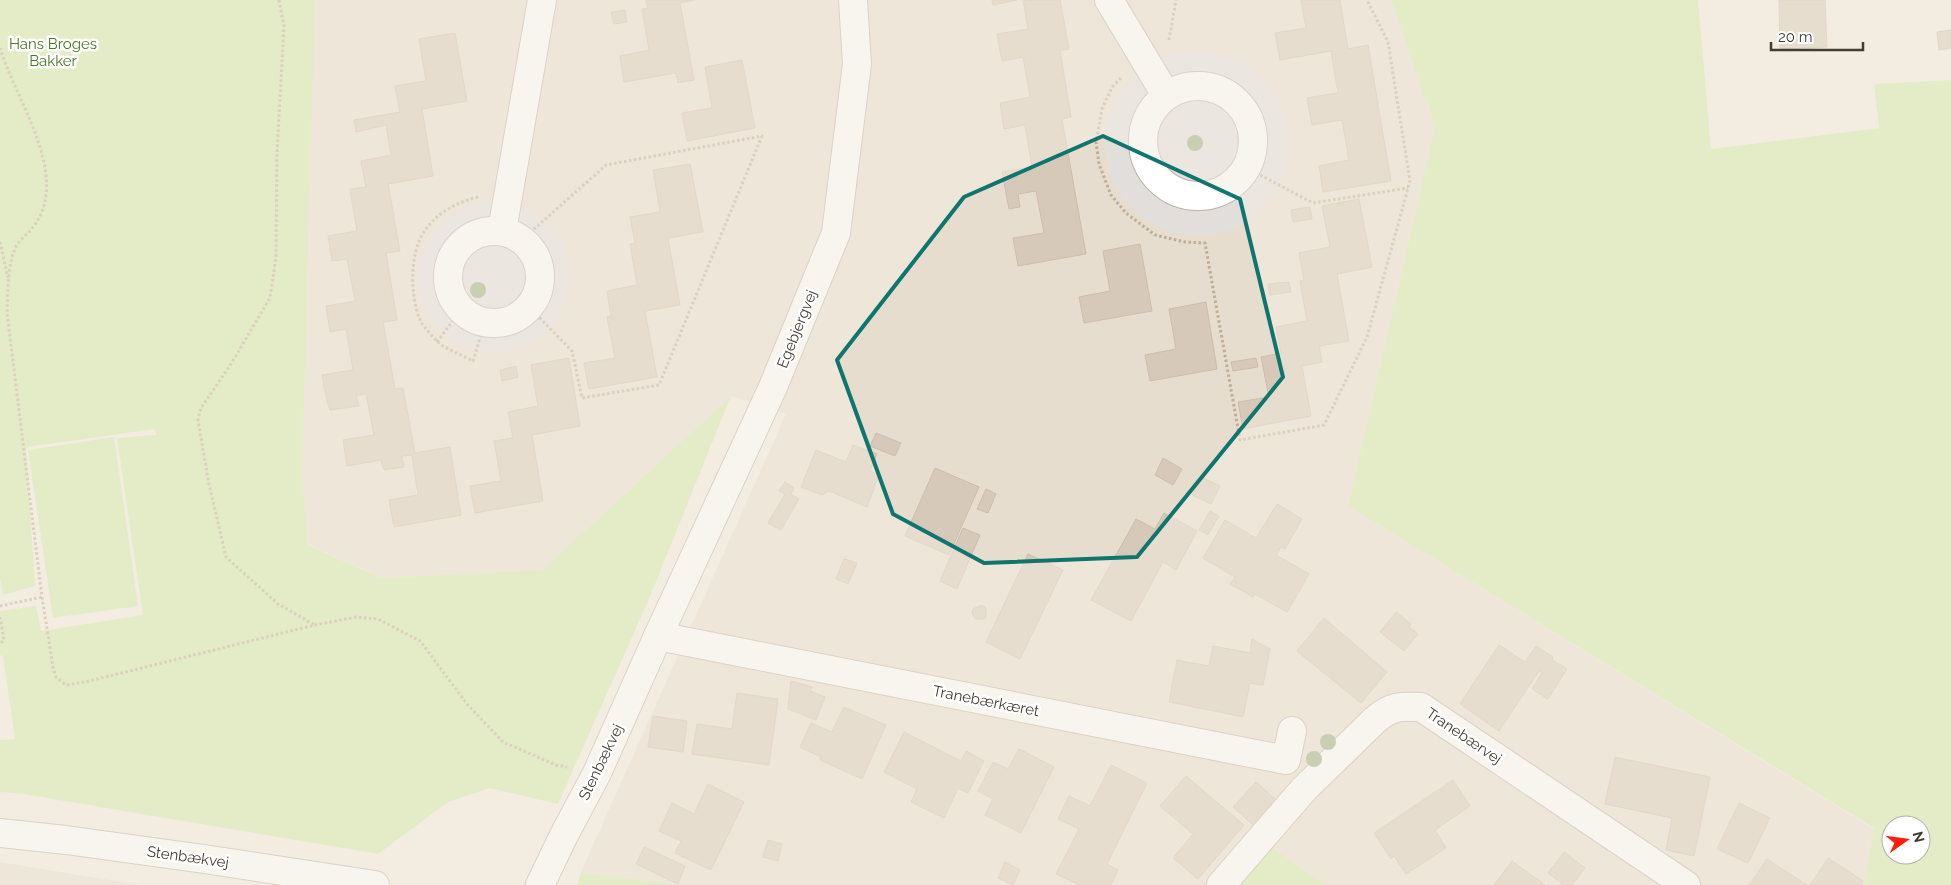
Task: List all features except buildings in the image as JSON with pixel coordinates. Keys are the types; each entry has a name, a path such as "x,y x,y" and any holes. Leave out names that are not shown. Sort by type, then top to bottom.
{"street":[{"path":"512,236 542,0"},
{"name":"Egebjergvej","path":"658,636 773,387 836,233 857,64 853,0"},
{"path":"1109,0 1166,95"},
{"path":"1194,85 1208,86 1234,98 1244,109 1251,122 1254,136 1253,151 1247,168 1241,177 1230,187 1218,194 1204,197 1189,196 1175,192 1162,184 1153,173 1146,160 1143,146 1144,131 1148,118 1156,105 1166,95 1180,88 1194,85"},
{"path":"495,230 512,236 532,251 538,264 540,279 537,294 529,307 518,316 504,322 473,316 452,298 447,282 448,266 454,252 465,240 479,232 495,230"},
{"name":"Tranebærkæret","path":"658,636 1286,760 1292,731"},
{"name":"Stenbækvej","path":"540,885 597,773 658,636"},
{"name":"Tranebærvej","path":"1221,885 1304,789 1376,719 1387,710 1400,706 1421,707 1686,885"},
{"name":"Stenbækvej","path":"0,833 175,855 375,885"}],"path":[{"path":"279,0 284,26 277,152 276,257 270,298 231,364 202,408 198,420 209,484 226,557 278,604 315,625"},
{"path":"1144,59 1129,70 1112,87 1102,109 1096,142 1100,164 1111,195 1126,212 1154,235 1185,242 1205,243 1240,440 1324,425 1367,337 1410,181 1388,42 1367,0"},
{"path":"0,48 6,67 41,147 47,181 45,202 34,227 15,247 8,281 7,313 42,597 56,677 66,685 85,682 315,625 356,617 378,619 420,641 467,704 503,742 556,765 597,773"},
{"path":"512,236 606,165 762,136 659,384 582,398 572,351 529,307"},
{"path":"1247,168 1313,203 1408,188"},
{"path":"473,316 473,361 437,342 421,322 415,298 412,271 415,252 424,232 441,214 463,201 482,196"},
{"path":"0,242 8,281"},
{"path":"437,342 473,316"},
{"path":"0,606 42,597"},
{"path":"0,617 4,640 0,644"}],"highlighted area":[{"path":"1103,136 1240,199 1283,377 1137,557 984,563 893,514 837,360 964,197"}],"shaded area":[{"path":"315,0 1391,0 1435,127 1348,506 1874,829 1864,885 675,885 581,872 786,414 731,396 542,570 381,578 308,544 302,479"},
{"path":"1188,51 1206,51 1232,58 1248,66 1262,78 1274,92 1282,108 1289,134 1289,152 1282,178 1274,194 1262,208 1248,220 1224,231 1206,235 1188,235 1170,231 1146,220 1120,194 1109,170 1105,152 1105,134 1109,116 1120,92 1146,66 1170,55"},
{"path":"494,201 523,207 536,214 547,224 557,235 564,248 570,277 564,306 557,319 547,330 536,340 523,347 494,353 465,347 452,340 441,330 431,319 424,306 418,277 424,248 431,235 441,224 452,214 465,207"},
{"path":"0,862 139,885 0,885"}],"green space":[{"name":"Hans Broges Bakker","path":"0,0 315,0 302,479 308,545 381,578 542,570 731,396 649,599 558,804 490,788 448,802 378,854 24,794 0,792 0,740 15,739 3,656 0,655 0,611 36,606 41,631 143,615 117,438 156,435 155,429 26,447 35,586 3,595 0,577"},
{"path":"1391,0 1698,0 1711,149 1879,128 1874,84 1951,80 1951,885 1864,885 1874,828 1348,506 1435,127"},
{"path":"114,437 138,606 53,618 28,450"},
{"path":"1271,847 1325,885 1236,885"},
{"path":"581,872 675,885 577,885"}]}
